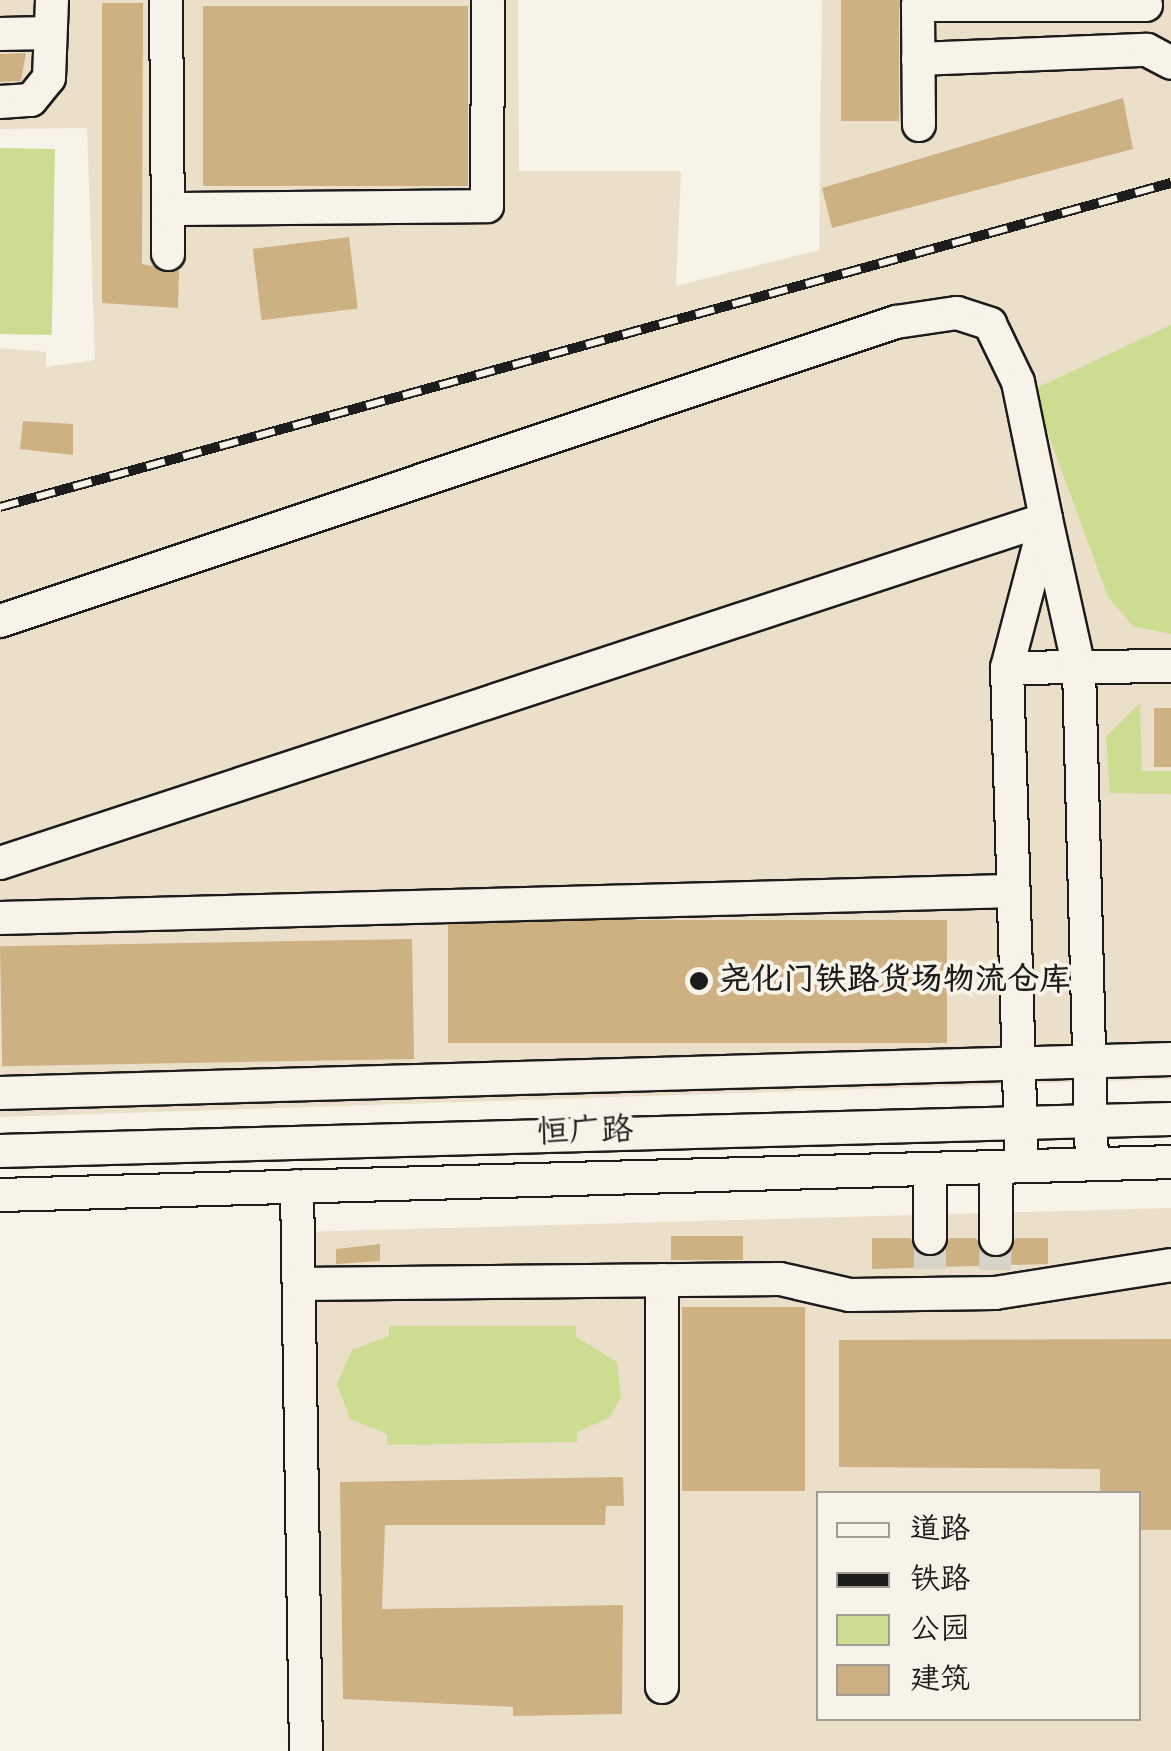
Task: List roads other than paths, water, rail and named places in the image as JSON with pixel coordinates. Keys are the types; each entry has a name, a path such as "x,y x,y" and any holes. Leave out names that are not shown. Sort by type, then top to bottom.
{"street":[{"path":"166,0 168,254"},
{"path":"169,209 487,206 488,0"},
{"path":"918,59 1159,57 1146,2 918,5 918,59 918,125"},
{"path":"0,34 50,16 49,78 31,100 0,102"},
{"path":"0,621 896,322 957,313 990,324 1013,365 1079,668 1092,1164"},
{"path":"995,1267 1009,1166 1022,1121 1006,668 1046,519"},
{"path":"0,863 1046,519"},
{"path":"1006,668 1171,666"},
{"path":"0,918 1014,892"},
{"path":"0,1093 1171,1059"},
{"name":"恒广路","path":"0,1151 1171,1118"},
{"name":"恒广路","path":"0,1196 1171,1162"},
{"path":"930,1168 930,1267"},
{"path":"297,1186 306,1751"},
{"path":"298,1284 780,1278 850,1295 930,1267 1171,1265"},
{"path":"662,1280 662,1687"}],"tunnel":[{"path":"930,1238 930,1269"},
{"path":"995,1270 996,1239"}],"railway":[{"path":"0,507 1171,183"}],"place":[{"name":"尧化门铁路货场物流仓库","path":"699,981"}]}
